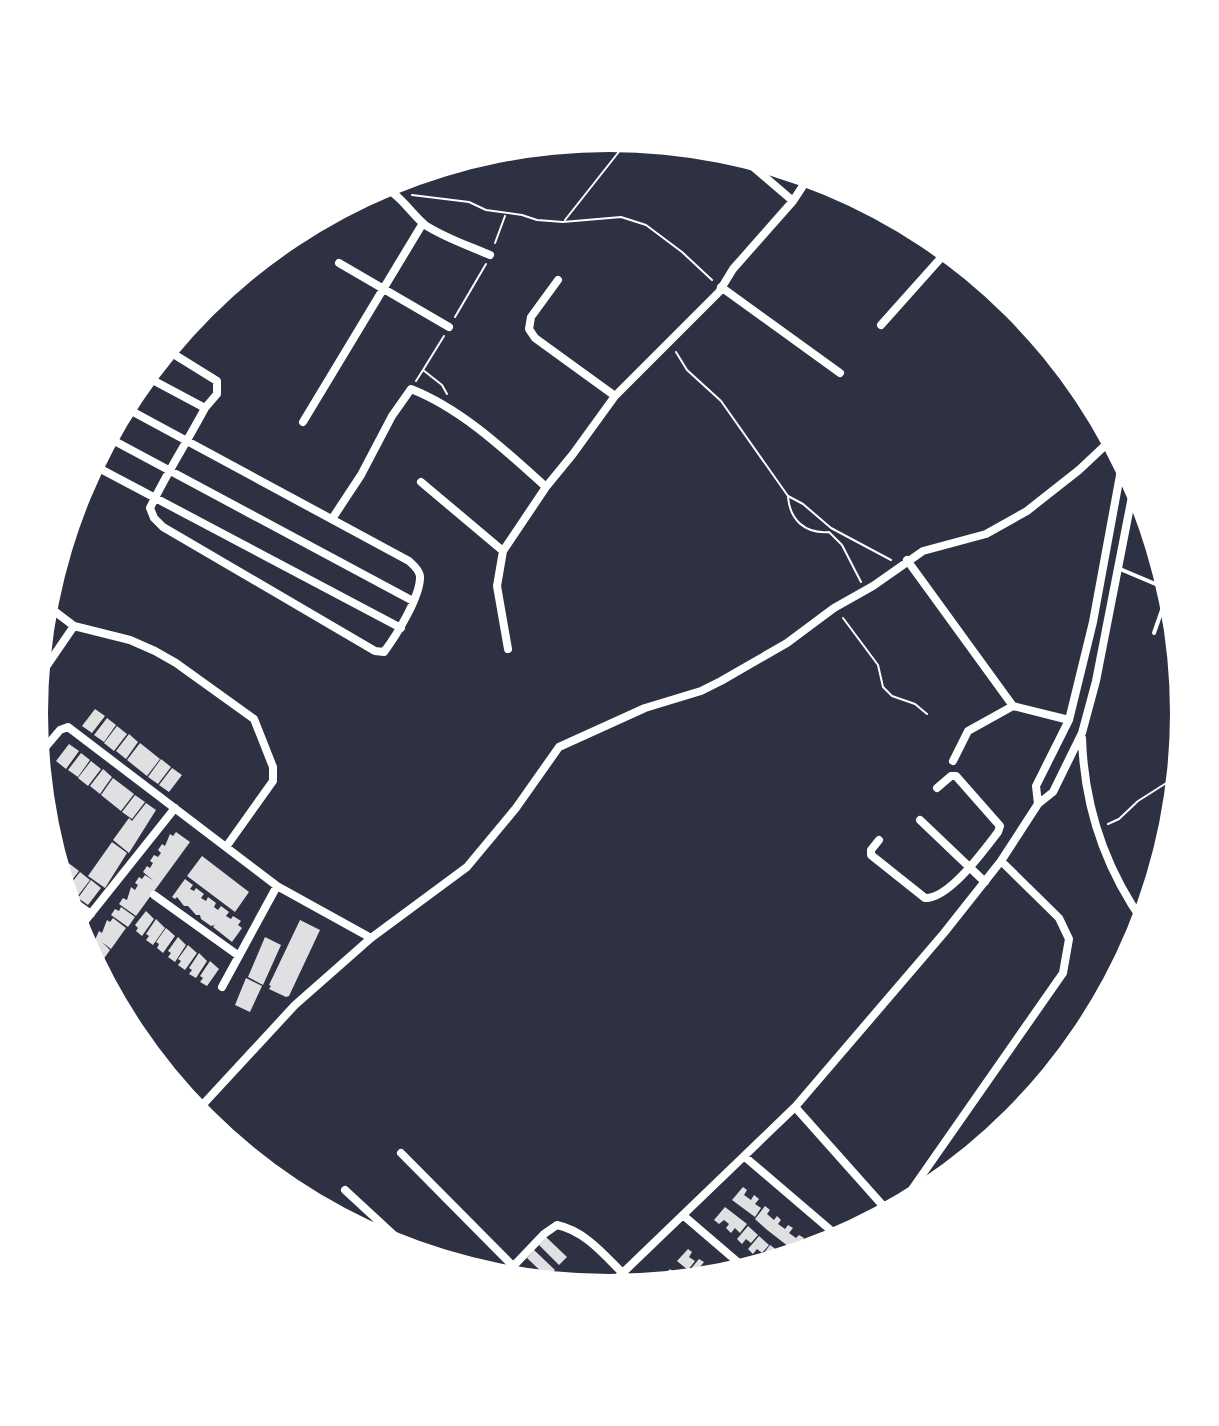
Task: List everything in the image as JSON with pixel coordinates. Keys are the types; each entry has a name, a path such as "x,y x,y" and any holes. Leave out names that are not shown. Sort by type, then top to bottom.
{"street":[{"path":"760,172 793,201"},
{"path":"508,649 497,586 503,551 546,487 615,396 720,289 803,186"},
{"path":"395,194 407,203 423,223 457,242 490,255"},
{"path":"303,422 423,223"},
{"path":"881,325 939,260"},
{"path":"339,263 449,327"},
{"path":"558,280 531,317 529,329 535,338 615,396"},
{"path":"720,289 840,373"},
{"path":"135,413 187,441 332,519 409,561 417,567 420,577 413,601 401,628 384,652 375,651 163,527 154,518 150,508 155,497 187,441 205,408 217,394 214,377 177,356"},
{"path":"156,382 205,408"},
{"path":"332,519 411,389 443,405 502,447 546,487"},
{"path":"118,443 413,601"},
{"path":"205,1102 295,1005 371,938 467,867 516,808 559,747 645,708 701,691 721,681 787,643 834,608 923,551 986,534 1027,511 1104,447"},
{"path":"104,470 401,628"},
{"path":"1038,804 1036,786 1069,720 1093,622 1119,479"},
{"path":"421,482 503,551"},
{"path":"401,1153 513,1266 557,1225 584,1235 622,1273 795,1107 985,882 1038,804 1053,792 1082,733 1096,681 1131,506"},
{"path":"903,563 1013,706 1069,720"},
{"path":"57,613 74,626 130,640 155,651 254,719 273,767 273,781 226,847"},
{"path":"51,660 74,626"},
{"path":"953,761 968,731 1013,706"},
{"path":"49,743 60,730 68,727 277,886 371,938"},
{"path":"1082,733 1085,784 1096,831 1135,910"},
{"path":"879,840 871,855 925,898 938,895 969,868 1000,826 956,776 951,776 937,788"},
{"path":"87,918 175,808"},
{"path":"920,820 985,882"},
{"path":"915,1184 1063,973 1069,939 1059,918 1001,861"},
{"path":"222,987 277,886"},
{"path":"154,895 239,956"},
{"path":"84,909 91,914"},
{"path":"795,1107 881,1204"},
{"path":"745,1157 830,1229"},
{"path":"345,1190 386,1228"},
{"path":"684,1216 735,1260"}],"lane":[{"path":"1120,569 1156,586"},
{"path":"1154,633 1162,613"}],"path":[{"path":"563,222 618,152"},
{"path":"397,193 469,202 486,210 563,222 621,217 646,225 699,267 720,289"},
{"path":"443,405 448,393 423,370 490,255 506,214"},
{"path":"669,341 687,370 721,401 788,496 803,504 831,528 903,563"},
{"path":"788,496 789,512 799,523 817,533 829,532 842,545 864,591"},
{"path":"834,608 878,665 883,687 892,696 915,704 927,714"},
{"path":"1096,831 1119,819 1138,801 1166,783"}],"building":[{"path":"95,709 105,716 92,733 82,726"},
{"path":"107,718 116,725 104,742 94,735"},
{"path":"117,726 127,734 114,751 104,743"},
{"path":"129,734 138,742 126,759 116,751"},
{"path":"140,743 160,759 147,776 127,760"},
{"path":"69,744 79,751 66,769 56,761"},
{"path":"81,753 90,760 78,777 68,770"},
{"path":"161,759 171,767 158,784 148,777"},
{"path":"91,761 101,769 88,786 78,778"},
{"path":"172,768 182,775 169,792 159,785"},
{"path":"103,769 112,777 100,794 90,786"},
{"path":"113,778 134,794 121,811 101,795"},
{"path":"135,795 145,802 132,819 122,812"},
{"path":"146,803 156,810 129,853 113,840 129,818 132,821"},
{"path":"176,832 190,842 136,916 119,904 123,898 127,900 131,887 135,890 139,877 142,879 145,875 154,881 143,872 147,866 150,868 154,855 158,857 161,853 158,850 162,844 165,846 170,834 173,836"},
{"path":"112,842 127,853 105,888 88,876"},
{"path":"202,856 249,892 235,912 187,876"},
{"path":"69,863 79,871 73,878"},
{"path":"80,872 90,880 79,895 74,880"},
{"path":"185,879 193,885 190,889 194,891 196,888 204,894 201,898 206,901 208,897 216,903 214,907 218,910 221,906 229,912 226,916 241,921 238,925 242,928 232,942 213,927 215,925 211,926 177,897 172,897"},
{"path":"91,880 101,888 88,905 79,896"},
{"path":"121,907 135,917 128,927 111,915"},
{"path":"146,911 154,919 142,936 135,925"},
{"path":"113,918 126,928 111,949 102,942 110,950 105,958 96,938 99,931 102,933 107,920 110,922"},
{"path":"156,919 165,928 153,945 146,940 149,936 146,934"},
{"path":"300,920 320,930 286,997 269,989 269,985"},
{"path":"166,928 175,936 163,953 156,942"},
{"path":"178,937 186,945 175,962 168,957 171,953 168,951"},
{"path":"265,937 281,945 263,985 248,977"},
{"path":"188,945 197,953 185,970 178,965 181,961 178,959"},
{"path":"199,953 207,961 196,978 189,974 192,970 189,968"},
{"path":"210,961 219,969 207,986 200,982 203,978 200,976"},
{"path":"246,978 262,986 250,1012 235,1005"},
{"path":"743,1187 747,1190 744,1195 751,1200 754,1195 759,1199 755,1204 761,1208 755,1217 732,1200"},
{"path":"765,1206 770,1210 767,1214 774,1220 777,1216 781,1220 778,1224 785,1229 788,1225 793,1228 789,1233 796,1238 799,1235 804,1238 787,1246 755,1219"},
{"path":"725,1207 747,1224 740,1233 735,1228 731,1233 726,1228 729,1224 724,1220 719,1224 714,1220"},
{"path":"748,1226 758,1235 751,1243 746,1239 742,1244 737,1239"},
{"path":"759,1236 769,1245 762,1253 757,1249 753,1254 748,1249"},
{"path":"546,1237 567,1257 559,1265 539,1245"},
{"path":"688,1249 692,1252 689,1257 695,1261 687,1269 677,1261"},
{"path":"534,1250 555,1270 540,1270 527,1258"},
{"path":"699,1259 704,1262 700,1267 691,1269"}]}
